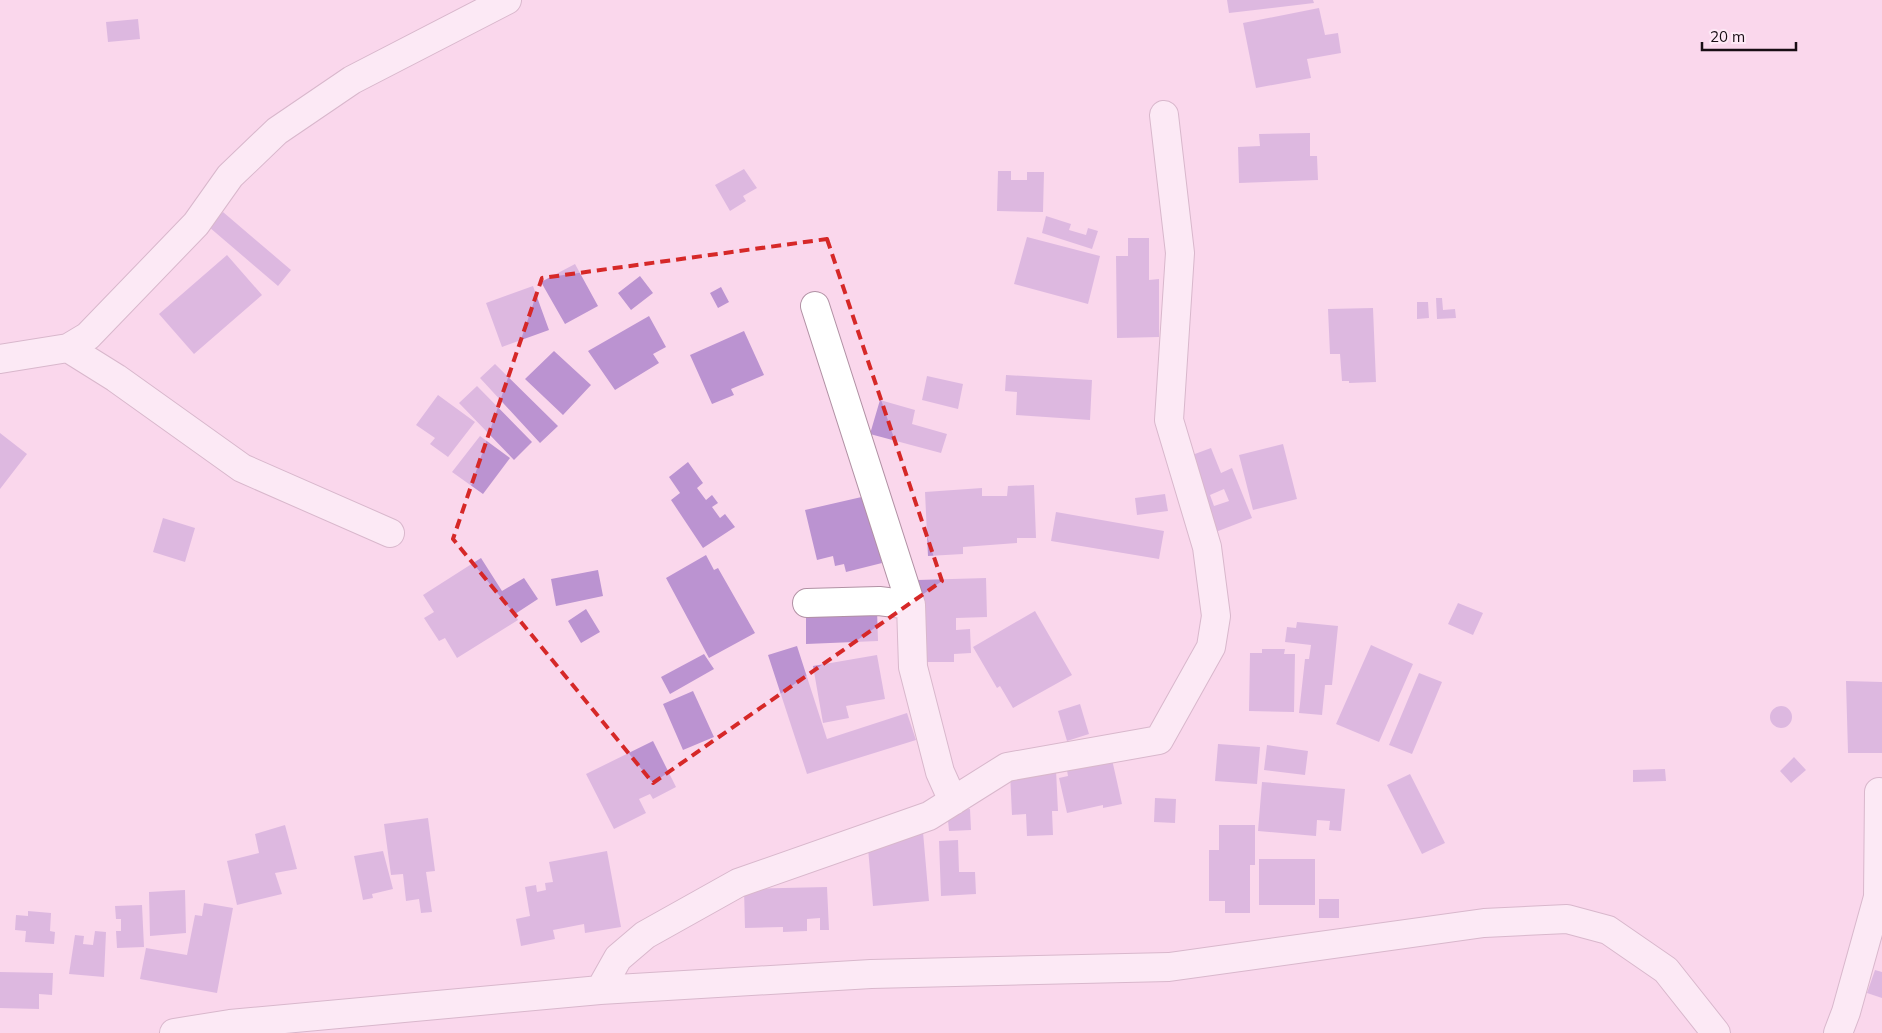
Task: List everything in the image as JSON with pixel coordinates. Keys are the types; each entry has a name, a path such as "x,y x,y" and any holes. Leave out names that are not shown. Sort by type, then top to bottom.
{"street":[{"path":"0,359 68,348 88,336 196,224 230,176 277,131 352,80 507,0"},
{"path":"600,990 618,958 645,935 738,882 929,816 1007,767 1159,740 1211,647 1216,616 1207,547 1169,420 1180,253 1164,115"},
{"path":"814,306 911,604 913,667 940,772 953,801"},
{"path":"68,348 116,378 242,468 390,533"},
{"path":"807,603 879,601 911,604"},
{"path":"1838,1033 1846,1012 1878,897 1879,792"},
{"path":"174,1033 230,1024 600,990 871,974 1169,967 1484,923 1567,919 1608,930 1666,970 1716,1033"}],"highlighted area":[{"path":"827,239 942,581 653,783 453,539 542,278"}],"building":[{"path":"1227,0 1313,0 1314,3 1229,13"},
{"path":"1319,8 1325,35 1338,33 1341,53 1307,59 1311,78 1256,88 1243,23"},
{"path":"138,19 140,39 108,42 106,22"},
{"path":"1310,133 1310,156 1317,156 1318,180 1239,183 1238,147 1260,146 1259,134"},
{"path":"744,169 757,188 743,196 746,201 730,211 715,185"},
{"path":"998,171 1011,171 1011,180 1027,180 1027,172 1044,172 1043,212 997,211"},
{"path":"223,212 291,270 278,286 209,227"},
{"path":"1046,216 1071,224 1069,230 1086,235 1088,228 1098,231 1092,249 1042,233"},
{"path":"1027,237 1100,256 1088,304 1014,284"},
{"path":"1128,238 1149,238 1149,280 1159,279 1159,337 1117,338 1116,256 1128,256"},
{"path":"227,255 262,295 194,354 159,314"},
{"path":"575,264 598,306 565,324 541,282"},
{"path":"640,276 653,293 631,310 618,293"},
{"path":"533,286 549,330 502,347 486,303"},
{"path":"721,287 729,302 718,308 710,293"},
{"path":"1436,298 1442,298 1443,310 1455,309 1456,318 1437,319"},
{"path":"1417,302 1428,302 1429,318 1417,319"},
{"path":"1373,308 1376,382 1349,383 1349,381 1342,381 1340,354 1330,354 1328,309"},
{"path":"649,316 666,347 653,354 659,363 615,390 588,351"},
{"path":"744,331 764,375 731,389 734,395 712,404 690,355"},
{"path":"554,351 591,385 563,415 525,379"},
{"path":"495,364 558,426 540,443 480,378"},
{"path":"1006,375 1092,380 1090,420 1016,415 1017,392 1005,391"},
{"path":"927,376 963,384 958,409 922,400"},
{"path":"477,386 532,442 514,460 459,403"},
{"path":"438,395 475,422 448,457 430,444 435,438 416,425"},
{"path":"880,400 915,410 912,424 947,434 941,453 870,434"},
{"path":"0,433 27,454 0,489"},
{"path":"480,436 510,458 483,494 452,472"},
{"path":"1283,444 1297,499 1253,510 1239,455"},
{"path":"1211,448 1221,473 1232,468 1252,518 1213,533 1184,458","holes":["1224,489 1229,501 1214,506 1210,495"]},
{"path":"688,462 703,483 697,488 706,500 712,495 718,503 712,507 720,518 725,514 735,527 703,548 671,500 680,493 669,477"},
{"path":"1034,485 1036,538 1017,538 1017,543 963,547 963,554 928,556 925,492 982,488 982,496 1007,496 1008,486"},
{"path":"1165,494 1168,511 1137,515 1135,498"},
{"path":"866,496 882,563 846,572 844,564 835,566 833,556 817,560 805,510"},
{"path":"1056,512 1164,531 1159,559 1051,541"},
{"path":"163,518 195,528 185,562 153,552"},
{"path":"706,555 714,570 718,568 755,633 709,658 666,578"},
{"path":"481,558 502,591 524,578 538,599 515,614 518,620 457,658 445,638 439,641 424,618 434,612 423,595"},
{"path":"598,570 603,596 556,606 551,579"},
{"path":"986,578 987,617 956,618 956,630 970,629 971,653 954,654 954,662 920,662 918,580"},
{"path":"1458,603 1483,613 1473,635 1448,624"},
{"path":"586,609 600,632 581,643 568,621"},
{"path":"877,610 878,641 806,644 806,613"},
{"path":"1035,611 1072,675 1013,708 1000,686 997,688 973,647"},
{"path":"1297,622 1338,626 1332,685 1325,685 1322,715 1299,713 1305,659 1309,659 1311,645 1285,642 1287,627 1296,628"},
{"path":"1371,645 1413,664 1379,742 1336,724"},
{"path":"797,646 827,739 907,713 916,740 807,774 768,655"},
{"path":"1262,649 1285,649 1284,654 1295,654 1294,712 1249,711 1250,653 1262,653"},
{"path":"704,654 714,669 670,694 661,677"},
{"path":"877,655 885,699 846,706 849,718 823,723 813,666"},
{"path":"1419,673 1442,682 1412,754 1389,745"},
{"path":"1846,681 1882,682 1882,753 1848,753"},
{"path":"693,691 714,737 683,750 663,704"},
{"path":"1080,704 1089,734 1067,741 1058,711"},
{"path":"1781,706 1789,709 1792,717 1789,725 1781,728 1773,725 1770,717 1773,709"},
{"path":"653,741 676,787 653,799 650,794 639,799 646,813 614,829 586,774"},
{"path":"1218,744 1260,747 1257,784 1215,781"},
{"path":"1267,745 1308,751 1305,775 1264,770"},
{"path":"1111,755 1122,804 1103,808 1103,805 1067,813 1059,778 1068,776 1066,765"},
{"path":"1794,757 1806,770 1791,783 1780,771"},
{"path":"1665,769 1666,781 1633,782 1633,770"},
{"path":"1056,770 1058,811 1052,811 1053,835 1027,836 1026,814 1012,815 1010,773"},
{"path":"1410,774 1445,843 1422,854 1387,785"},
{"path":"1262,782 1345,789 1341,831 1329,830 1330,821 1317,820 1316,836 1258,831"},
{"path":"1155,798 1176,799 1175,823 1154,822"},
{"path":"970,809 971,830 949,831 947,810"},
{"path":"428,818 435,871 426,872 432,912 421,913 419,899 406,901 403,874 391,875 384,824"},
{"path":"285,825 297,869 275,873 282,894 237,905 227,861 259,853 255,834"},
{"path":"1219,825 1255,825 1255,865 1250,865 1250,913 1225,913 1225,901 1209,901 1209,850 1219,850"},
{"path":"923,832 929,901 873,906 868,848 887,846 886,835"},
{"path":"958,840 959,872 975,872 976,894 941,896 939,841"},
{"path":"383,851 393,889 372,894 373,898 363,900 354,856"},
{"path":"607,851 621,927 585,933 584,924 553,930 555,939 521,946 516,919 530,916 525,887 536,885 537,892 546,890 545,883 553,882 549,862"},
{"path":"1259,859 1315,859 1315,905 1259,905"},
{"path":"827,887 829,930 820,930 820,918 807,919 807,931 783,932 783,927 745,928 744,889"},
{"path":"185,890 186,933 150,936 149,892"},
{"path":"1319,899 1339,899 1339,918 1319,918"},
{"path":"204,903 233,908 217,993 140,979 146,948 187,955 195,915 202,916"},
{"path":"142,905 144,947 117,948 116,931 121,931 121,919 116,919 115,906"},
{"path":"28,911 51,913 50,931 55,932 54,944 25,942 26,931 15,930 16,915 28,916"},
{"path":"95,931 106,932 104,977 69,974 75,935 84,936 83,944 93,945"},
{"path":"1875,970 1882,972 1882,998 1867,993"},
{"path":"0,972 53,973 52,995 39,994 39,1009 0,1008"}]}
